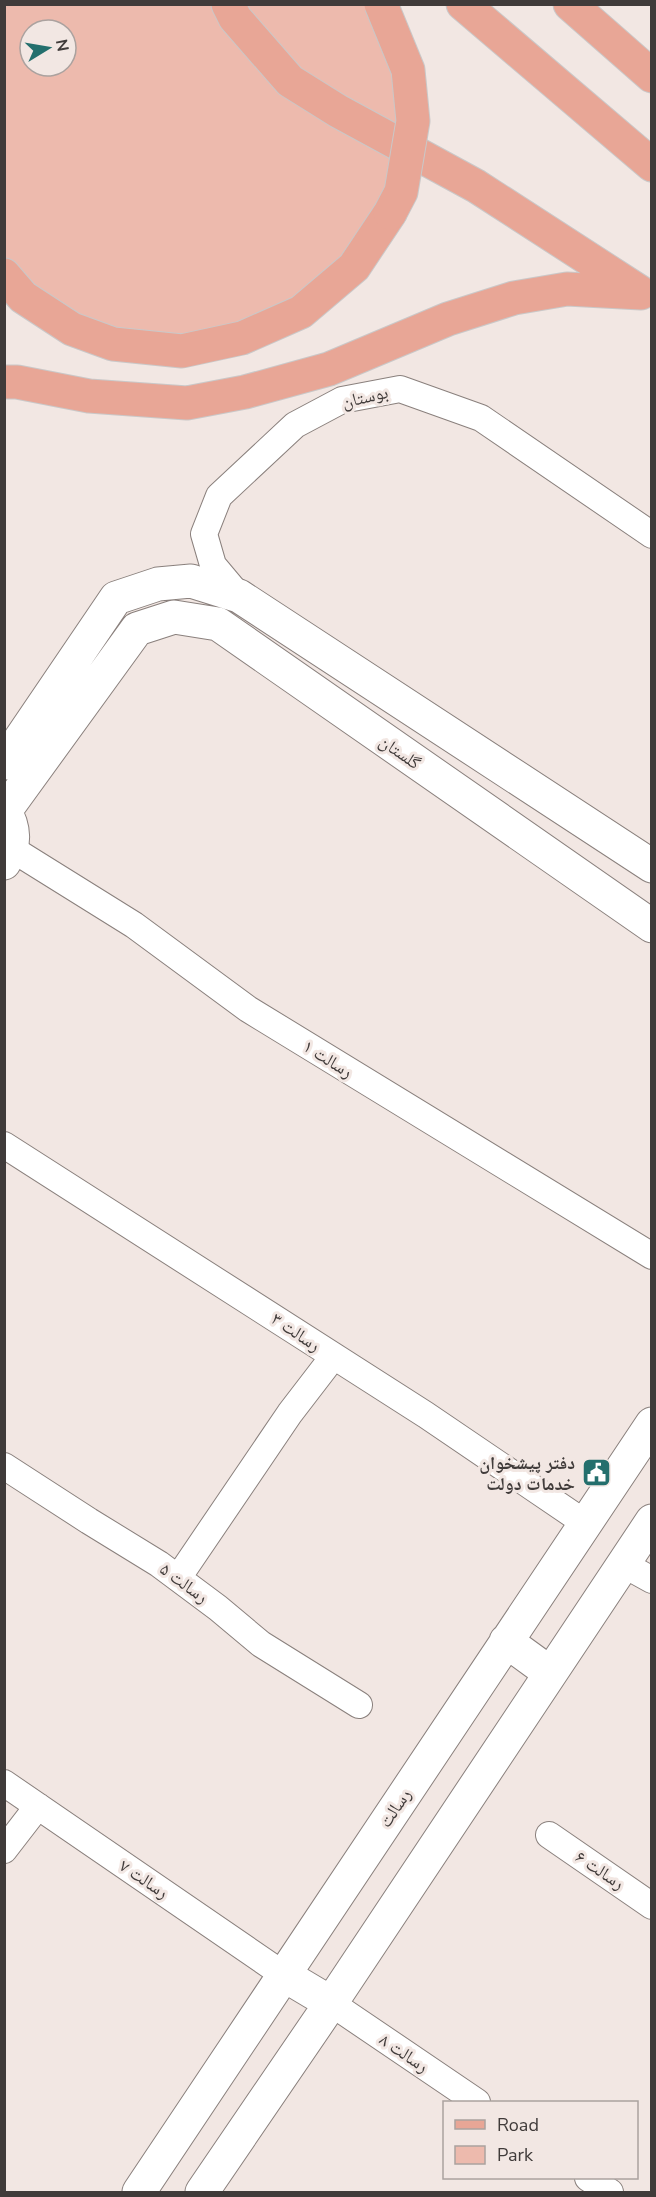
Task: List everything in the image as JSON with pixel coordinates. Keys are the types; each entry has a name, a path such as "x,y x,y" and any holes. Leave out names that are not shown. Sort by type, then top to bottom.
{"main road":[{"path":"228,4 235,18 290,81 338,111 477,186 646,296"},
{"path":"4,275 23,297 72,330 113,344 182,351 243,338 301,312 354,267 390,213 401,192 413,122 408,70 381,4"},
{"path":"463,4 651,165"},
{"path":"570,4 651,76"},
{"path":"4,382 16,382 89,396 187,403 245,392 329,369 448,319 514,298 567,289 646,296"}],"street":[{"name":"بوستان","path":"238,596 213,566 204,534 219,496 295,425 342,400 400,389 481,418 651,535"},
{"path":"4,764 116,598 158,584 191,581 238,596 651,866"},
{"name":"گلستان","path":"5,810 137,628 174,617 219,624 300,683 651,926"},
{"path":"5,810 12,823 14,836 8,856"},
{"name":"رسالت ۱","path":"8,856 134,925 248,1009 651,1256"},
{"name":"رسالت ۳","path":"4,1145 426,1415 585,1523"},
{"path":"178,1578 290,1413 333,1357"},
{"name":"رسالت","path":"139,2193 651,1424"},
{"name":"رسالت ۵","path":"4,1466 159,1564 261,1644 359,1704"},
{"path":"202,2193 651,1521"},
{"path":"622,1564 651,1580"},
{"path":"506,1641 550,1673"},
{"name":"رسالت ۷","path":"4,1784 284,1975"},
{"path":"4,1850 38,1806"},
{"name":"رسالت ۶","path":"549,1835 651,1906"},
{"path":"284,1975 331,2003"},
{"name":"رسالت ۸","path":"331,2003 474,2101"},
{"path":"589,2179 610,2193"}],"green space":[{"path":"5,5 377,5 404,72 398,192 351,266 242,335 114,341 5,271"}],"place":[{"name":"دفتر پیشخوان خدمات دولت","path":"596,1473"}]}
